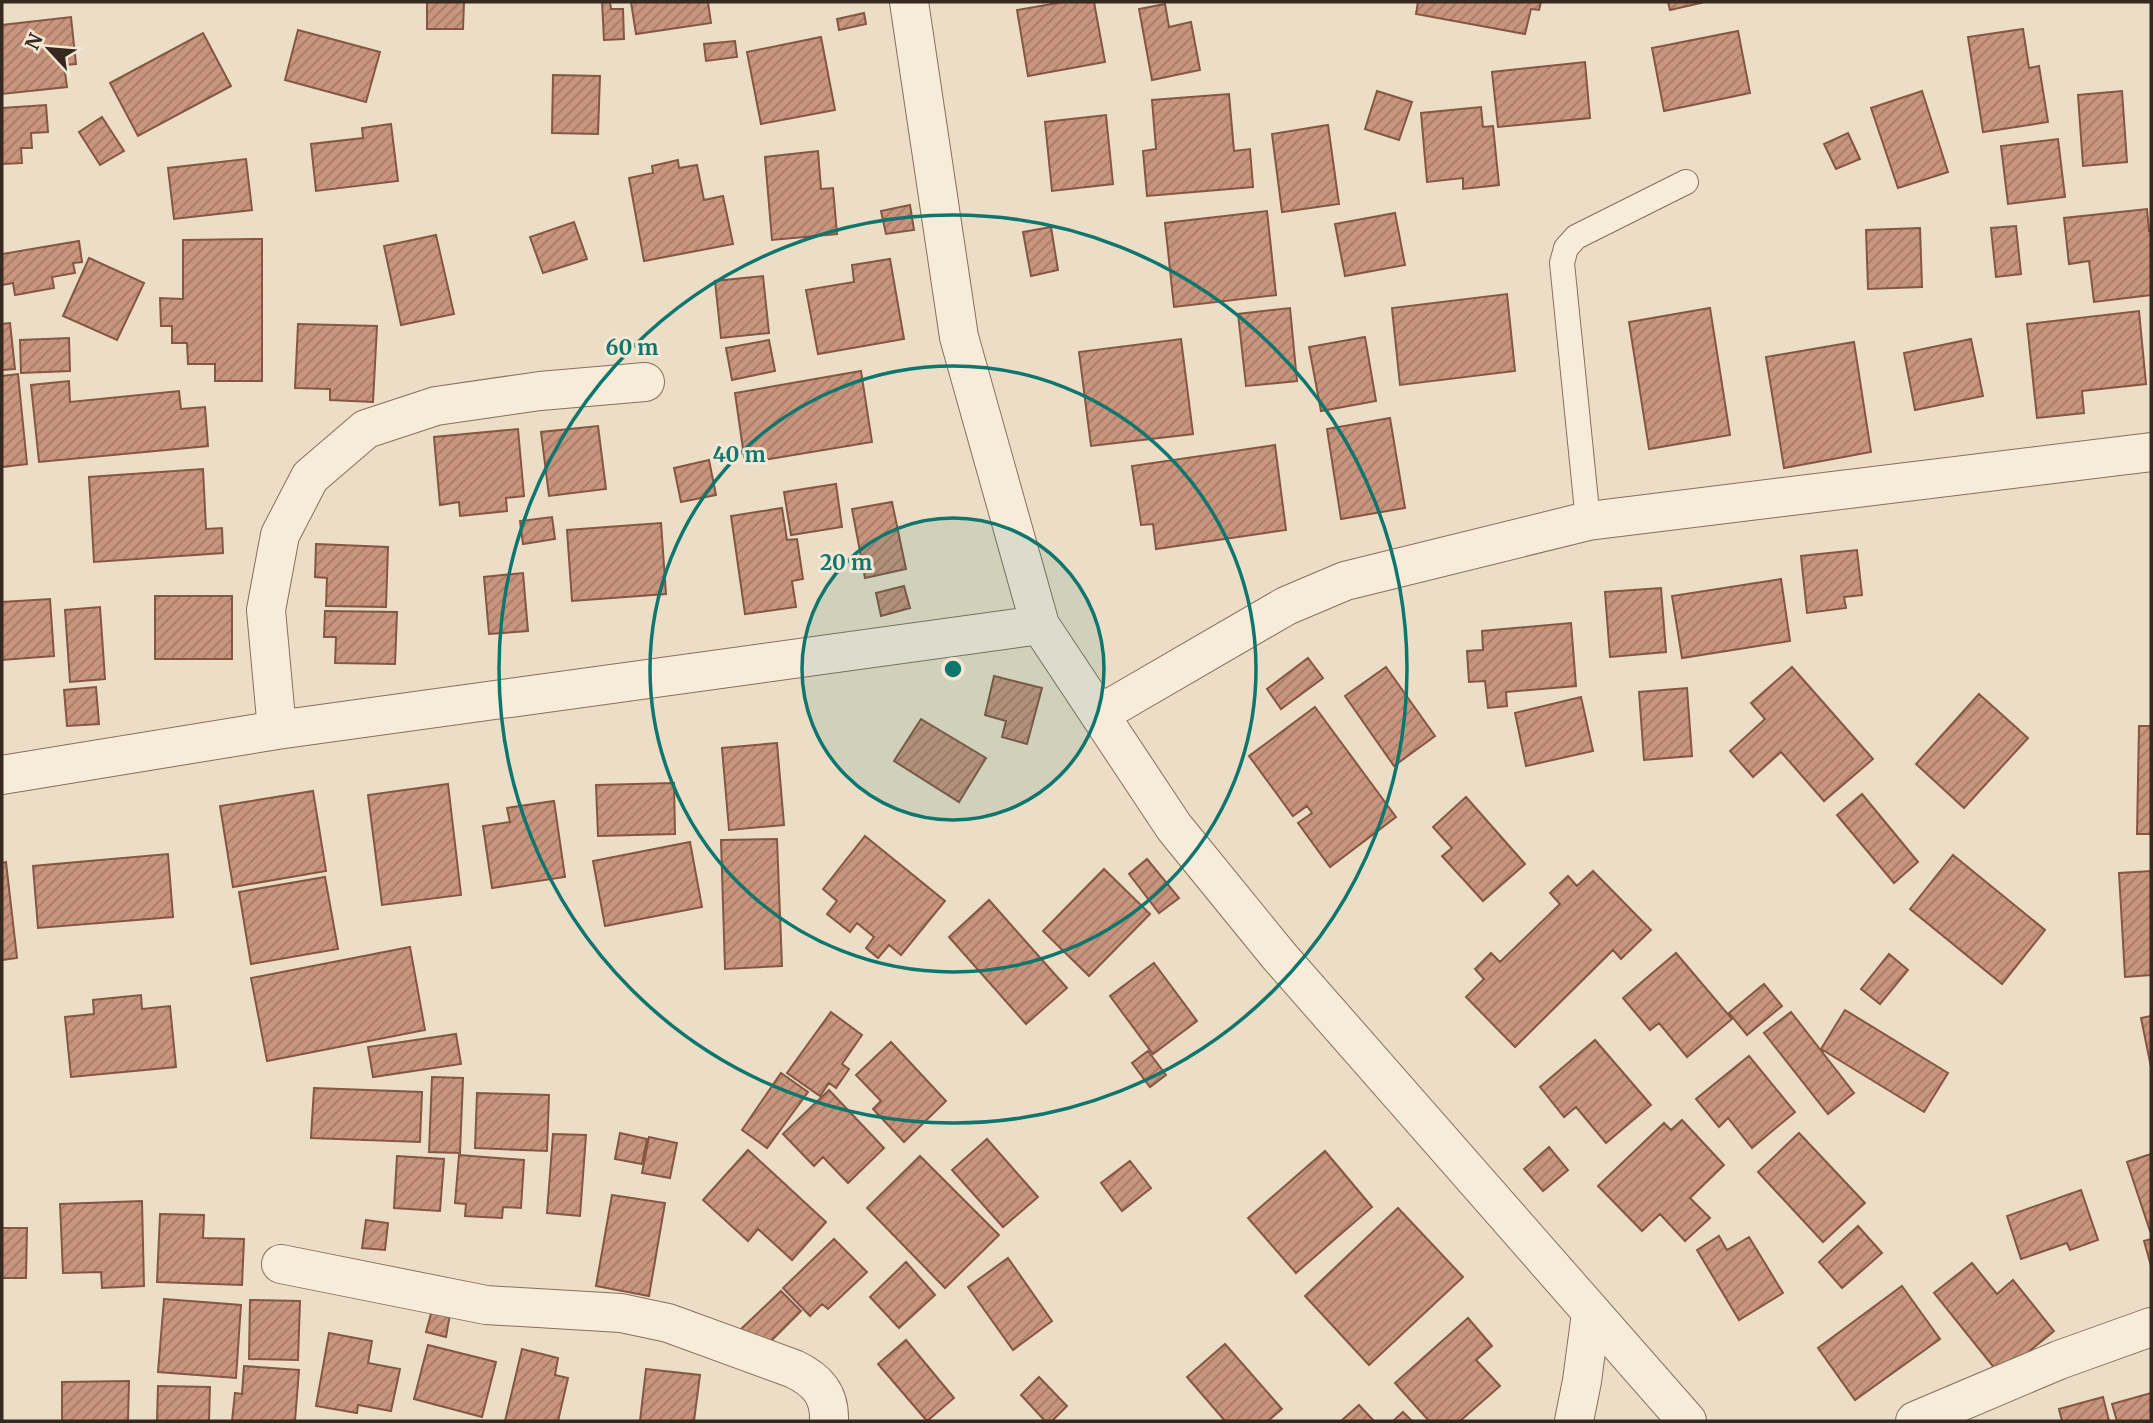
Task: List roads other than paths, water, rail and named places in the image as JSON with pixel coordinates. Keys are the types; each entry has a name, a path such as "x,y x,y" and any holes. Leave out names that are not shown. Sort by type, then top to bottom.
{"street":[{"path":"909,2 960,337 1040,625 1174,827 1270,945 1687,1421"},
{"path":"278,730 266,610 280,535 310,477 366,429 436,406 540,391 645,382"},
{"path":"1100,714 1286,606 1345,582 1588,522 2151,452"},
{"path":"2,775 278,730 1040,625"},
{"path":"281,1264 485,1305 621,1312 668,1323 812,1378 824,1391 830,1409 830,1421"},
{"path":"1574,1421 1591,1312"},
{"path":"1915,1421 2059,1360 2151,1327"}],"lane":[{"path":"1588,522 1562,263 1566,248 1576,237 1686,182"}]}
